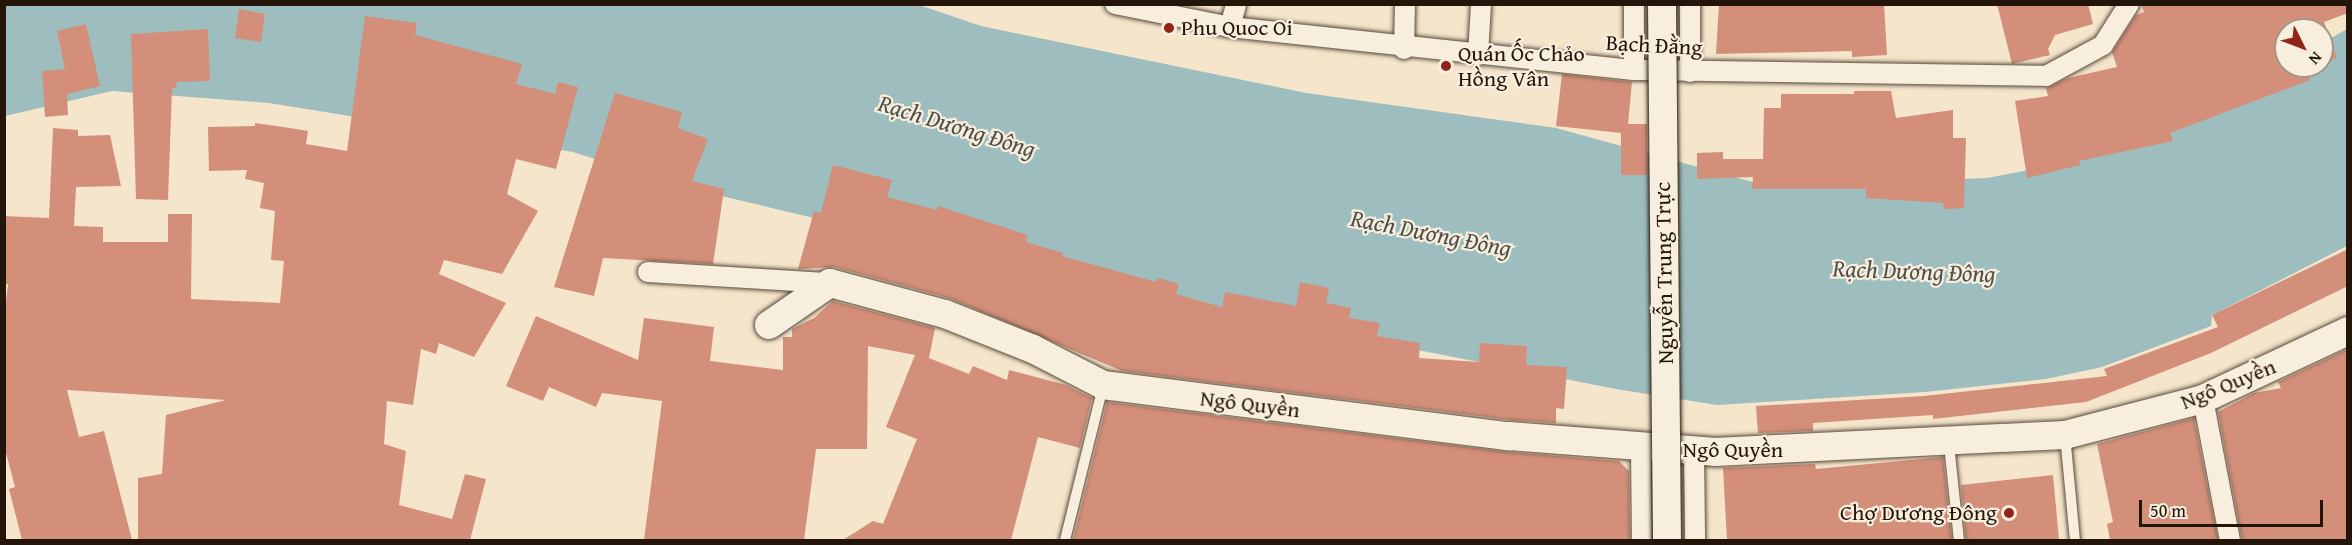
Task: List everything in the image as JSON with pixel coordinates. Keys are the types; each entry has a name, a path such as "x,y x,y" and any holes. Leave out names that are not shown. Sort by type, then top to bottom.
{"street":[{"name":"Bạch Đằng","path":"1115,4 1230,27 1404,49 1634,70 2046,76 2103,45 2129,4"},
{"path":"1230,27 1236,4"},
{"path":"1404,49 1405,4"},
{"path":"1478,54 1481,4"},
{"path":"1634,4 1634,70"},
{"name":"Nguyễn Trung Trực","path":"1662,4 1667,540"},
{"path":"1690,4 1690,72"},
{"path":"648,272 830,283"},
{"path":"769,325 810,293 830,283"},
{"name":"Ngô Quyền","path":"830,283 945,314 1033,349 1103,385 1509,436 1694,452 1949,444 2065,435 2203,399 2348,331"},
{"path":"2203,399 2230,540"},
{"path":"1641,448 1642,540"},
{"path":"1694,452 1695,540"}],"lane":[{"path":"1065,540 1103,385"},
{"path":"2065,435 2075,540"},
{"path":"1949,444 1959,540"}],"water":[{"name":"Rạch Dương Đông","path":"4,5 919,5 981,26 1306,93 1556,128 1767,186 1987,178 2096,157 2274,67 2274,78 2334,78 2334,36 2347,29 2347,246 2212,315 2211,326 2102,367 2046,379 1925,392 1717,405 1616,389 1158,299 683,187 573,152 269,103 112,91 5,116"}],"building":[{"path":"1719,4 1884,4 1887,55 1852,57 1852,51 1716,54"},
{"path":"1997,4 2088,4 2093,24 2055,35 2048,49 2050,55 2012,64"},
{"path":"2141,4 2348,4 2348,13 2334,18 2274,18 2274,78 2309,78 2310,80 2170,133 2173,141 2079,161 2080,165 2027,178 2015,101 2048,96 2046,88 2068,78 2117,67 2112,52 2136,15 2144,12"},
{"path":"239,9 265,14 261,42 235,38"},
{"path":"365,16 417,23 415,35 522,64 516,84 555,94 558,82 578,87 556,169 516,159 507,194 538,211 502,274 444,260 439,274 506,303 474,357 439,343 436,354 421,349 413,405 387,401 384,444 406,451 399,505 452,519 465,474 486,479 470,540 138,540 138,478 162,474 166,415 226,400 67,390 79,437 104,431 132,540 22,540 9,489 15,487 4,445 4,320 8,284 4,284 4,216 49,218 53,128 78,130 78,136 110,135 121,186 76,187 74,226 103,227 103,242 168,242 168,214 192,214 191,299 280,303 284,261 271,260 275,211 260,208 264,183 245,179 247,170 209,171 208,127 255,126 255,123 308,131 306,144 347,151"},
{"path":"86,24 100,86 67,94 68,115 45,117 42,71 65,69 57,31"},
{"path":"208,29 210,81 176,82 177,88 172,88 168,200 136,199 131,34"},
{"path":"1562,74 1632,82 1628,124 1647,124 1647,175 1621,175 1621,133 1556,126"},
{"path":"1854,91 1891,91 1896,118 1953,110 1953,138 1966,138 1964,208 1944,209 1943,203 1866,198 1866,189 1752,189 1753,177 1697,179 1697,153 1723,152 1723,159 1763,159 1764,108 1781,108 1781,94 1854,94"},
{"path":"615,93 682,112 678,128 708,139 692,181 724,189 713,264 603,258 594,296 554,287"},
{"path":"833,165 892,180 887,197 937,210 938,206 1028,235 1026,242 1063,253 1062,256 1156,282 1158,278 1179,284 1176,294 1222,307 1225,292 1296,306 1300,282 1329,288 1326,303 1351,308 1349,318 1380,323 1377,336 1420,343 1419,358 1479,362 1480,343 1527,346 1526,365 1567,367 1564,409 1556,408 1556,423 1511,420 1122,371 949,298 834,267 798,269 814,211 821,213"},
{"path":"2348,249 2348,286 2211,353 2086,402 1933,419 1933,415 1813,423 1813,431 1758,433 1756,406 1924,396 2107,376 2104,369 2218,327 2212,315"},
{"path":"833,301 935,328 929,358 969,374 973,366 1007,380 1009,370 1066,385 1092,398 1080,448 1038,437 1011,540 843,540 873,521 883,524 917,439 886,427 915,355 868,346 867,449 816,449 804,540 644,540 662,401 602,393 596,407 549,387 543,401 506,386 536,316 638,360 644,318 714,327 710,361 783,370 783,337 792,337 792,329 814,318"},
{"path":"2348,349 2348,540 2242,540 2218,412 2254,393 2281,388 2278,382"},
{"path":"1107,402 1507,452 1619,461 1629,471 1630,540 1073,540"},
{"path":"2194,418 2218,540 2110,540 2107,524 2113,522 2097,444"},
{"path":"1943,457 1952,540 1727,540 1723,468 1815,464 1816,469"},
{"name":"Chợ Dương Đông","path":"2053,475 2059,540 1966,540 1961,485"}],"place":[{"name":"Phu Quoc Oi","path":"1169,28"},
{"name":"Quán Ốc Chảo Hồng Vân","path":"1446,66"},
{"name":"Chợ Dương Đông","path":"2009,513"}]}
